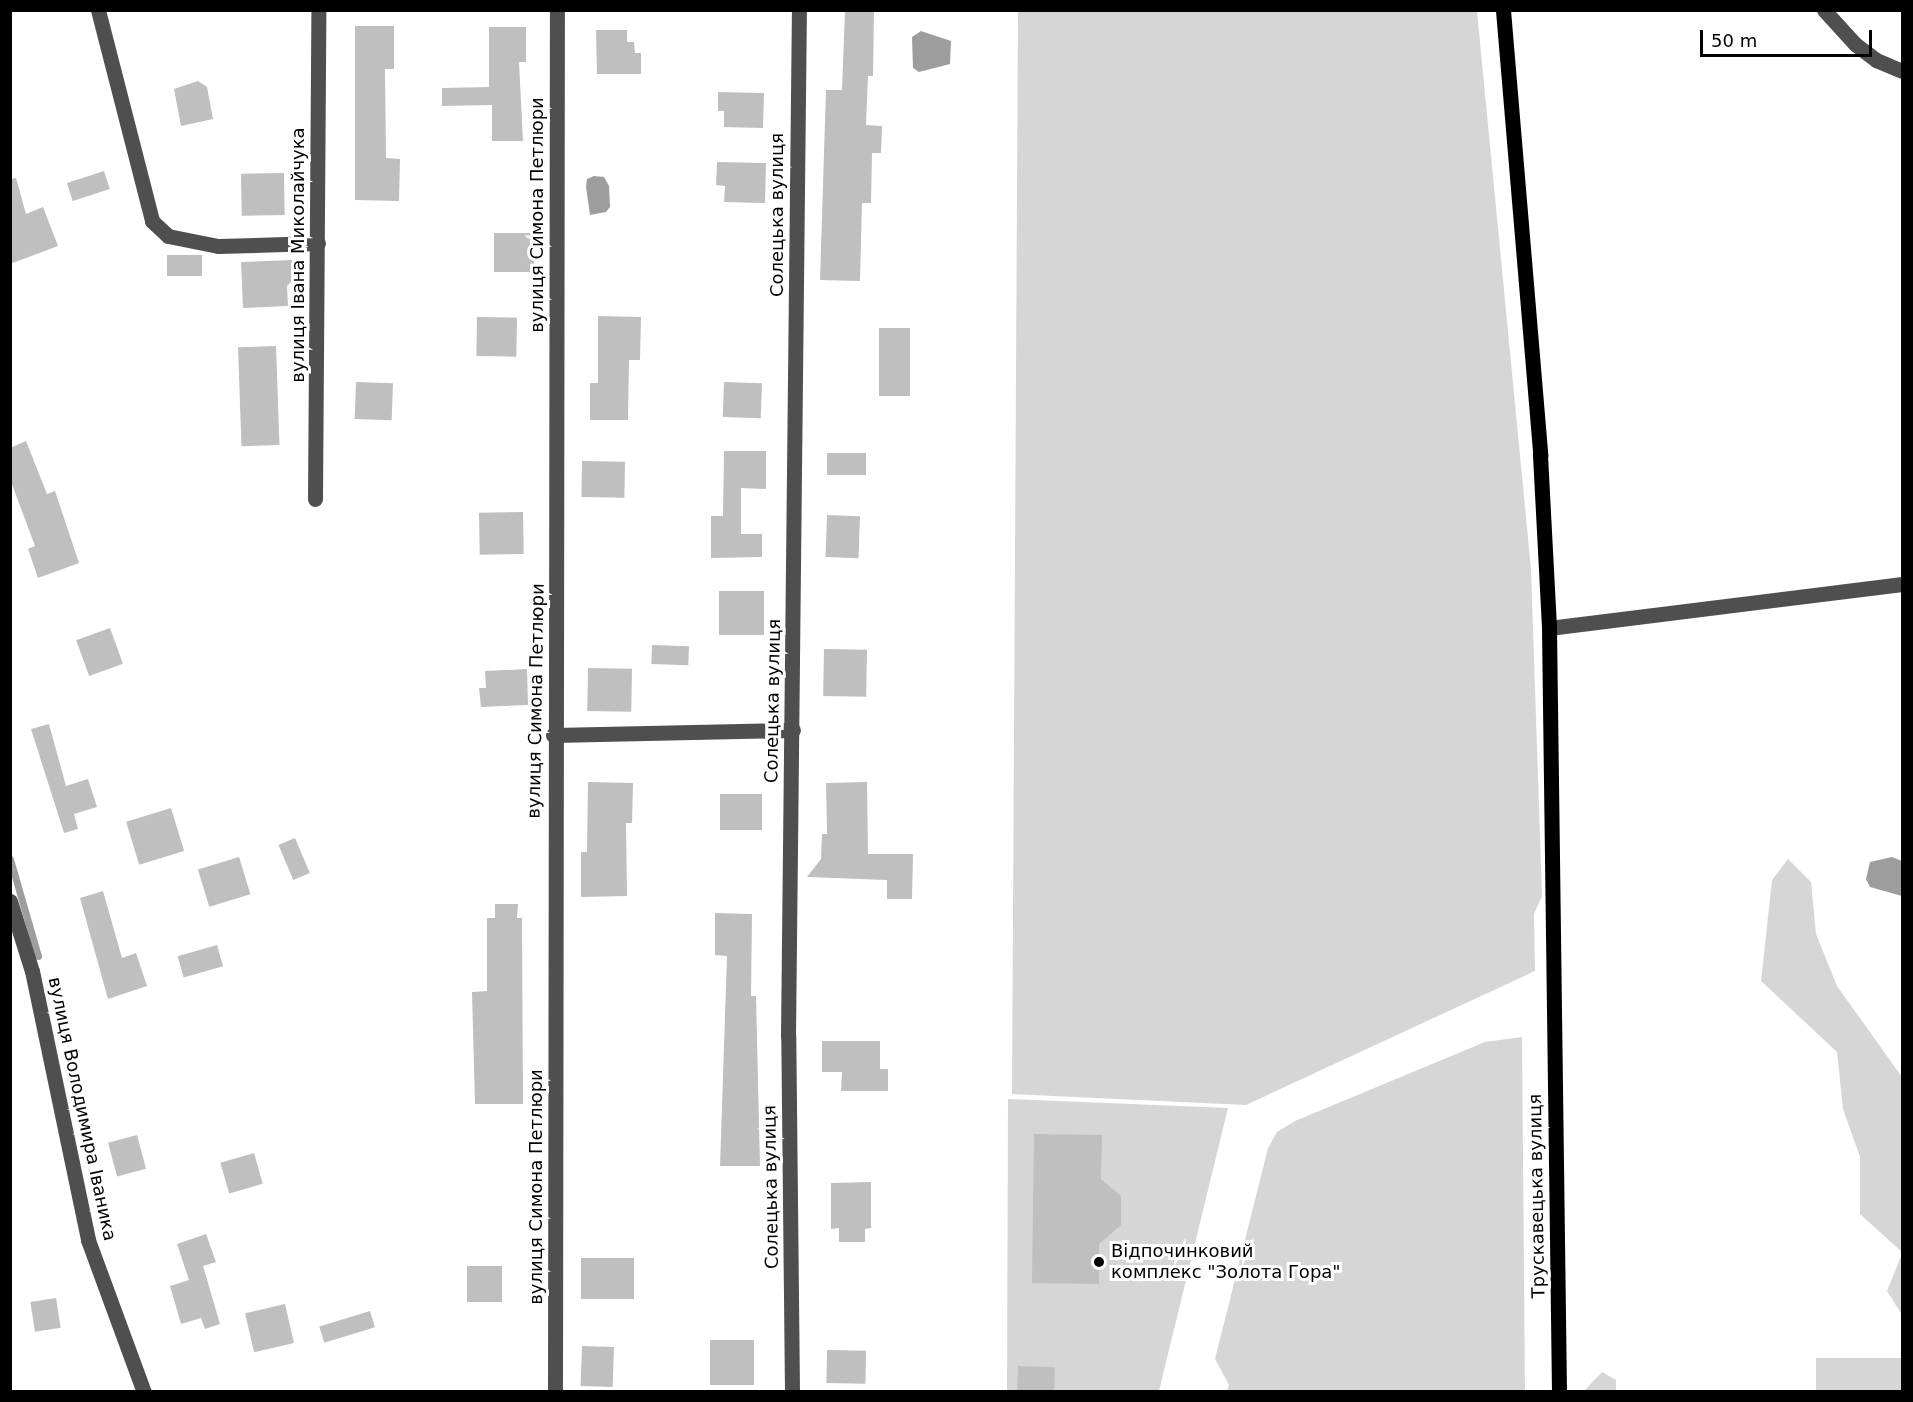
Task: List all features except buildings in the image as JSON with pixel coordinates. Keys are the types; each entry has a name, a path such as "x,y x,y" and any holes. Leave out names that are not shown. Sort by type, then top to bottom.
{"main road":[{"name":"Трускавецька вулиця","path":"1503,10 1540,455 1548,628 1558,1392"}],"street":[{"path":"98,10 152,221 168,236 218,246 318,243"},
{"name":"вулиця Івана Миколайчука","path":"315,499 318,10"},
{"name":"вулиця Симона Петлюри","path":"555,1392 553,735 558,500 557,10"},
{"name":"Солецька вулиця","path":"792,1392 788,1036 799,10"},
{"path":"1824,10 1855,44 1899,69"},
{"path":"1548,628 1902,584"},
{"path":"553,735 793,730"},
{"name":"вулиця Володимира Іваника","path":"10,901 32,971 88,1240 144,1392"}],"shaded area":[{"path":"1018,11 1477,11 1531,569 1542,896 1534,914 1535,971 1246,1105 1012,1094"},
{"path":"921,31 951,41 950,64 919,72 913,68 912,37"},
{"path":"594,176 604,177 609,186 610,207 606,212 590,215 586,187 587,179"},
{"path":"1892,857 1902,861 1902,896 1870,887 1866,879 1870,862"},
{"path":"1788,859 1811,882 1816,934 1837,986 1902,1077 1902,1252 1860,1214 1860,1157 1843,1109 1837,1052 1761,981 1772,880"},
{"path":"1522,1037 1525,1391 1227,1391 1229,1385 1215,1359 1268,1148 1277,1132 1295,1121 1485,1042"},
{"name":"Відпочинковий комплекс \"Золота Гора\"","path":"1008,1099 1228,1108 1159,1391 1007,1392"},
{"path":"1902,1254 1902,1315 1887,1291"},
{"path":"1816,1358 1902,1358 1902,1391 1816,1391"},
{"path":"1602,1372 1616,1380 1616,1391 1584,1391"}],"waterway":[{"path":"10,859 38,956"}],"place":[{"name":"Відпочинковий комплекс \"Золота Гора\"","path":"1099,1262"}]}
